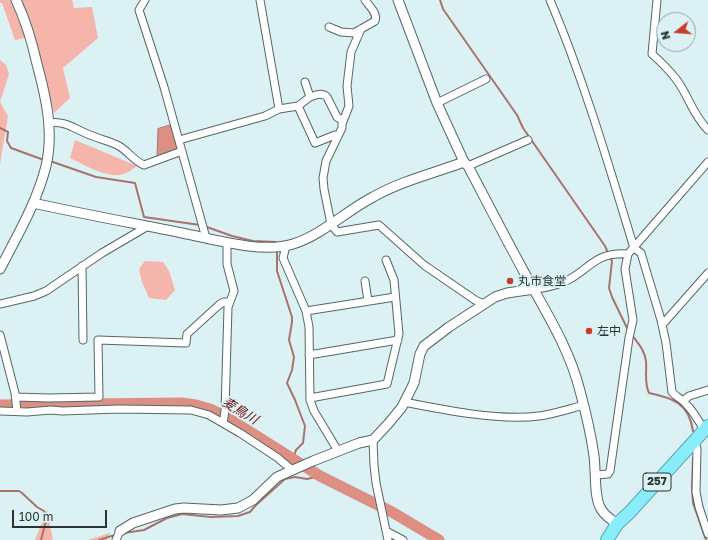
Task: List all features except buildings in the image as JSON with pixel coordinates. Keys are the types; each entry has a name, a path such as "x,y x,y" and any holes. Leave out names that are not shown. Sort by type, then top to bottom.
{"highway":[{"name":"257","path":"607,540 617,524 630,512 706,428"}],"street":[{"path":"1,264 33,202 46,164 49,142 49,123 46,98 31,38 16,0"},
{"path":"145,0 138,10 164,87 206,238"},
{"path":"260,0 279,109"},
{"path":"329,27 341,32 354,33 374,21 376,17 375,13 365,0"},
{"path":"398,0 437,103 466,164 554,325 568,355 590,428 600,508 617,524"},
{"path":"550,0 603,148 634,248 640,253 662,325 666,343 672,392 692,410 706,428"},
{"path":"657,0 652,54 677,80 694,114 699,122 708,130"},
{"path":"361,29 351,52 347,86 349,106 342,128 326,161 323,178 331,224 337,232 379,225 424,265 475,300 484,304"},
{"path":"437,103 486,79"},
{"path":"305,82 310,97"},
{"path":"179,140 265,116 279,109 298,106 310,97 322,94 325,94 328,97 337,117 343,121"},
{"path":"298,106 315,143 335,135 338,136"},
{"path":"49,123 62,122 93,136 110,141 120,146 144,165 182,151"},
{"path":"33,202 90,215 255,247 286,246 302,240 331,224 375,195 408,181 466,164 528,140"},
{"path":"596,475 608,474 610,471 633,320 625,268 628,254 708,162"},
{"path":"0,304 34,296 46,291 82,266 148,226"},
{"path":"223,424 225,411 228,307 234,291 227,264 227,242"},
{"path":"286,246 283,258 306,312 309,327 310,398 314,411 338,451"},
{"path":"116,540 120,531 133,524 175,509 221,510 238,508 253,500 277,477 338,451 373,440 388,424 404,402 414,383 420,354 424,346 435,337 494,297 507,293 546,288 564,282 597,259 610,255 628,254"},
{"path":"310,398 387,384 399,334 394,280 386,260"},
{"path":"82,266 83,340"},
{"path":"662,325 708,274"},
{"path":"365,281 368,301"},
{"path":"306,312 395,297"},
{"path":"16,397 99,397 98,340 186,343 187,334 220,304 230,302"},
{"path":"0,335 16,397 17,411"},
{"path":"309,354 398,340"},
{"path":"683,401 689,396 708,390"},
{"path":"404,402 440,409 516,417 539,416 584,405"},
{"path":"0,410 191,410 204,414 223,424 278,458 292,470"},
{"path":"373,440 376,483 388,540"},
{"path":"694,442 697,448 697,502 708,534"},
{"path":"386,531 403,540"}],"shaded area":[{"path":"0,0 72,0 74,8 92,7 98,38 63,68 70,98 54,113 34,36 15,40"},
{"path":"0,60 6,65 9,74 0,102"},
{"path":"0,102 8,116 0,164"},
{"path":"171,125 178,147 176,151 157,158 158,129"},
{"path":"75,140 137,166 120,175 97,171 70,158"},
{"path":"145,261 163,262 169,271 175,290 166,300 149,298 142,282 139,269"},
{"path":"47,510 53,540 35,540"},
{"path":"110,533 107,540 88,540"}],"waterway":[{"path":"440,0 443,9 517,115 523,128 605,246 608,253"},
{"path":"0,128 8,132 7,141 11,148 44,160"},
{"path":"50,161 96,177 135,183 144,217 200,225"},
{"path":"204,226 232,236 253,241 276,242 276,244"},
{"path":"277,250 277,271 292,317 289,340 294,357 292,370 287,383 305,426 303,443 296,450 293,459"},
{"path":"610,257 612,261 609,288 628,330"},
{"path":"632,335 641,347 645,357 646,381 649,393 665,397 678,403 684,408 688,414 693,431"},
{"name":"麦鳥川","path":"0,405 181,403 210,409 228,418 320,476 392,512 439,540"},
{"path":"693,458 693,503 706,540"},
{"path":"124,533 144,530 167,518 182,514 211,517 238,516 250,512 285,479 295,477 307,479 320,476"},
{"path":"0,491 19,491 37,507 44,511 47,517 41,540"},
{"path":"99,540 115,535"}],"place":[{"name":"丸市食堂","path":"510,281"},
{"name":"左中","path":"589,331"}]}
